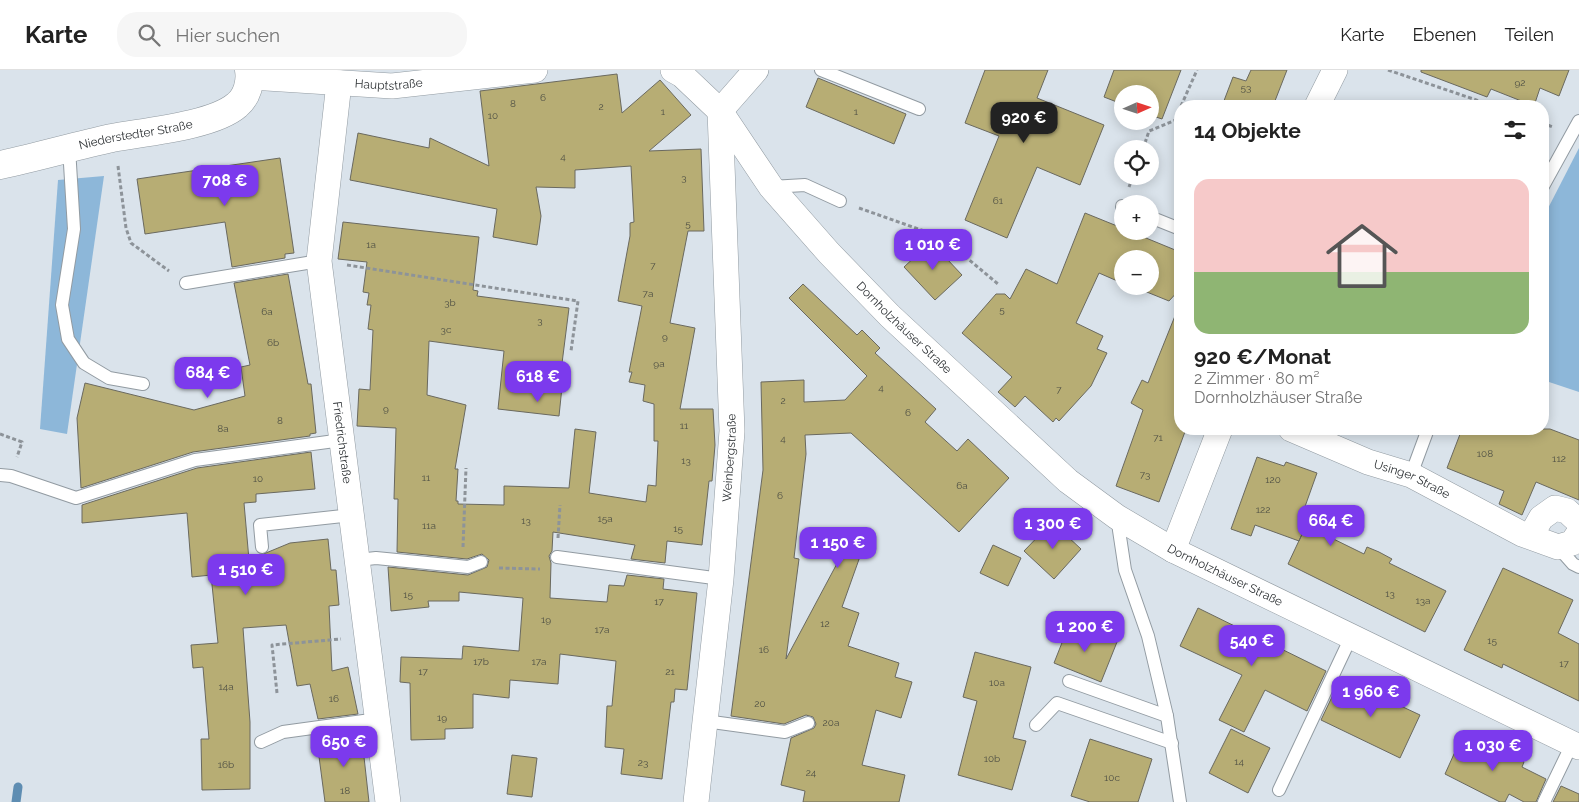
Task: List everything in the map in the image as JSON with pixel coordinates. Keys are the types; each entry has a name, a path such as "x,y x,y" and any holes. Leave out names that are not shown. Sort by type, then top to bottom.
{"street":[{"name":"Hauptstraße","path":"250,74 392,86 535,70"},
{"path":"673,70 682,75 720,111 756,70"},
{"path":"1320,100 1335,70"},
{"name":"Niederstedter Straße","path":"0,165 69,148 195,122 222,114 238,105 246,92 250,74"},
{"name":"Friedrichstraße","path":"339,83 319,261 388,802"},
{"name":"Dornholzhäuser Straße","path":"720,111 771,187 829,253 890,316 1068,481 1117,517 1173,550 1576,745"},
{"name":"Weinbergstraße","path":"696,802 721,580 732,431 720,111"},
{"path":"1173,550 1218,435"},
{"name":"Usinger Straße","path":"1305,435 1368,462 1411,475 1522,534 1558,547"},
{"path":"1531,536 1541,518 1555,508 1567,511 1579,519 1579,522"},
{"path":"1558,547 1572,543 1579,533"}],"lane":[{"path":"822,70 919,109"},
{"path":"1549,175 1579,121"},
{"path":"69,148 74,229 62,305 68,340 84,363 109,378 143,384"},
{"path":"771,187 806,186 840,201"},
{"path":"1159,221 1174,227"},
{"path":"186,283 319,261"},
{"path":"1411,475 1426,435"},
{"path":"5,476 76,498 195,460 342,440"},
{"path":"262,547 260,525 352,515"},
{"path":"1117,517 1125,570 1148,636 1167,716 1180,802"},
{"name":"Usinger Straße","path":"1558,547 1573,564 1579,567"},
{"path":"557,556 721,580"},
{"path":"358,560 376,558 468,567 481,562"},
{"path":"1279,790 1351,637"},
{"path":"1069,681 1167,716"},
{"path":"1036,725 1057,703 1172,743"},
{"path":"261,742 282,732 378,719"},
{"path":"705,721 785,732 808,723"},
{"path":"1544,802 1576,745"}],"path":[{"path":"1184,100 1197,70"},
{"path":"1388,70 1476,100"},
{"path":"1146,140 1149,130 1174,121"},
{"path":"115,138 126,228 130,243 186,283"},
{"path":"840,201 924,231 955,248 998,284"},
{"path":"319,261 578,301 571,351"},
{"path":"0,434 22,442 5,476"},
{"path":"463,550 466,468"},
{"path":"557,556 560,505"},
{"path":"277,692 272,645 367,637"}],"shaded area":[{"path":"1579,148 1579,392 1549,382 1549,206"},
{"path":"104,176 67,434 40,429 58,180"}],"building":[{"path":"985,70 1048,70 1037,98 1104,125 1080,185 1037,167 1007,238 965,220 999,136 965,123"},
{"path":"1114,70 1181,70 1162,119 1159,118 1159,85 1114,85 1114,101 1104,97"},
{"path":"1251,70 1287,70 1275,100 1224,100 1233,77 1246,81"},
{"path":"1421,70 1569,70 1559,96 1540,88 1536,100 1519,100 1491,89 1487,97 1421,72"},
{"path":"617,74 622,113 660,80 691,115 649,151 701,149 704,231 688,231 670,323 695,328 680,409 713,409 715,445 712,481 709,481 702,545 667,541 665,563 631,559 635,545 553,532 552,551 549,556 551,563 550,598 607,602 609,585 624,586 627,575 664,579 663,589 697,593 687,690 675,689 674,702 671,702 662,779 621,774 624,749 605,747 607,706 612,706 616,661 560,654 558,684 510,680 509,698 473,694 473,728 445,729 445,739 411,740 410,683 400,682 401,657 462,659 463,646 519,651 523,598 459,592 459,601 428,601 429,607 391,611 388,567 468,575 487,567 489,560 482,554 467,559 397,552 398,499 394,499 396,428 357,426 359,389 370,390 373,330 368,329 371,305 367,305 369,293 363,292 367,262 338,259 343,222 479,237 473,290 478,291 477,296 569,308 559,387 562,387 559,416 498,409 504,351 429,341 427,395 466,405 455,469 458,469 456,501 458,501 458,504 504,505 504,486 569,488 575,429 596,432 589,493 646,502 648,485 656,486 658,441 654,441 654,404 643,401 645,385 629,382 632,372 629,372 642,306 618,301 630,236 630,223 634,222 631,166 575,170 575,188 536,187 541,216 537,245 493,237 497,209 350,180 358,133 429,148 430,138 489,166 480,91"},
{"path":"818,78 906,114 894,144 806,107"},
{"path":"280,158 294,253 285,254 285,258 232,267 225,222 145,234 137,179"},
{"path":"1085,213 1114,225 1114,240 1151,240 1174,250 1174,296 1169,301 1154,295 1159,295 1159,250 1114,250 1114,280 1099,273 1076,323 1103,336 1097,349 1107,353 1091,386 1059,421 1056,418 1053,422 1025,396 1015,407 998,392 1012,377 962,333 996,294 1005,294 1010,299 1026,269 1057,284"},
{"path":"931,242 962,275 935,300 904,267"},
{"path":"288,274 308,384 311,384 316,433 310,434 310,436 193,452 81,488 77,418 85,383 194,410 245,396 241,367 250,365 234,283"},
{"path":"803,284 857,335 862,330 880,348 875,353 936,409 925,422 957,451 968,439 1009,478 959,532 851,433 805,435 806,454 794,558 799,559 786,659 856,528 868,534 842,607 859,613 848,646 899,663 895,677 912,682 901,718 876,710 862,765 905,775 899,802 803,802 805,791 781,785 791,738 814,728 816,724 813,717 806,715 784,724 731,716 763,470 761,382 804,380 804,402 845,400 867,376 789,298"},
{"path":"1174,318 1174,435 1184,435 1159,502 1116,486 1143,410 1131,403 1142,380 1148,383"},
{"path":"1550,429 1579,440 1579,500 1536,482 1522,515 1499,504 1504,491 1447,468 1460,435 1549,435"},
{"path":"311,452 315,489 256,494 256,502 244,503 249,560 290,543 328,539 331,570 336,570 339,605 329,606 332,671 348,667 358,714 318,719 310,684 297,686 286,625 243,628 250,722 250,789 202,790 201,739 209,739 203,667 193,668 191,645 218,643 211,575 192,577 187,513 82,523 82,505 197,468"},
{"path":"1257,457 1284,466 1286,462 1317,473 1302,515 1310,519 1307,526 1364,554 1367,547 1379,552 1392,559 1389,563 1446,591 1425,632 1288,564 1299,541 1255,525 1251,536 1231,529"},
{"path":"1052,522 1081,549 1054,579 1024,551"},
{"path":"993,545 1021,558 1008,586 980,573"},
{"path":"1503,568 1573,600 1558,633 1579,644 1579,701 1503,664 1502,668 1464,650"},
{"path":"1198,608 1326,671 1307,711 1265,690 1244,732 1219,720 1242,675 1180,646"},
{"path":"1069,625 1117,642 1101,682 1054,663"},
{"path":"975,652 1031,667 1013,738 1026,741 1012,790 958,775 977,701 963,697"},
{"path":"1341,678 1420,715 1400,758 1321,720"},
{"path":"1231,729 1270,748 1248,793 1209,773"},
{"path":"361,730 369,802 325,802 318,749 324,748 321,735"},
{"path":"1463,734 1524,762 1522,767 1546,779 1536,802 1524,802 1509,794 1505,802 1500,802 1445,774"},
{"path":"1090,739 1152,759 1138,802 1090,802 1071,796"},
{"path":"512,755 537,758 532,797 507,794"},
{"path":"1561,786 1579,794 1579,802 1553,802"}],"waterway":[{"path":"16,802 18,787"}]}
